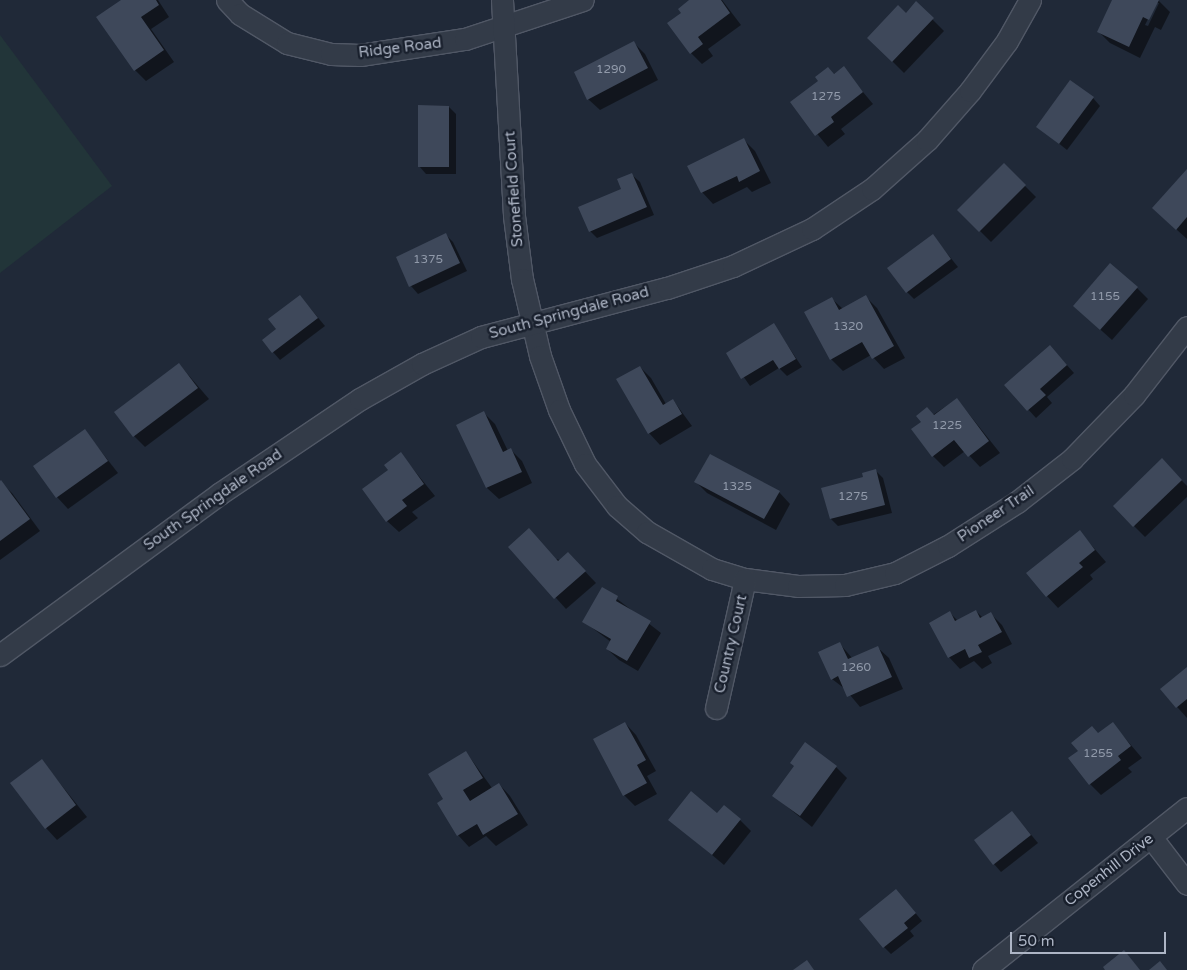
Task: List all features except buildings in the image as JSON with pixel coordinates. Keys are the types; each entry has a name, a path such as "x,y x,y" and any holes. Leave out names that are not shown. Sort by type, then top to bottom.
{"street":[{"name":"Ridge Road","path":"227,0 240,14 273,36 305,49 331,54 360,55 417,48 505,28 583,0"},
{"name":"Stonefield Court","path":"502,0 514,216 522,279 534,320 540,356 559,410 585,464 617,506 647,532 686,556 712,570 745,579"},
{"name":"South Springdale Road","path":"0,654 219,494 360,399 422,364 481,337 534,320 667,288 733,266 812,229 872,189 928,140 976,84 1007,41 1030,0"},
{"name":"Pioneer Trail","path":"745,579 798,586 845,585 895,573 948,546 1017,502 1072,459 1134,395 1187,327"},
{"name":"Country Court","path":"716,708 745,579"},
{"name":"Copenhill Drive","path":"983,970 1187,808"},
{"path":"1151,837 1187,884"}],"green space":[{"path":"0,35 112,186 0,273"}]}
